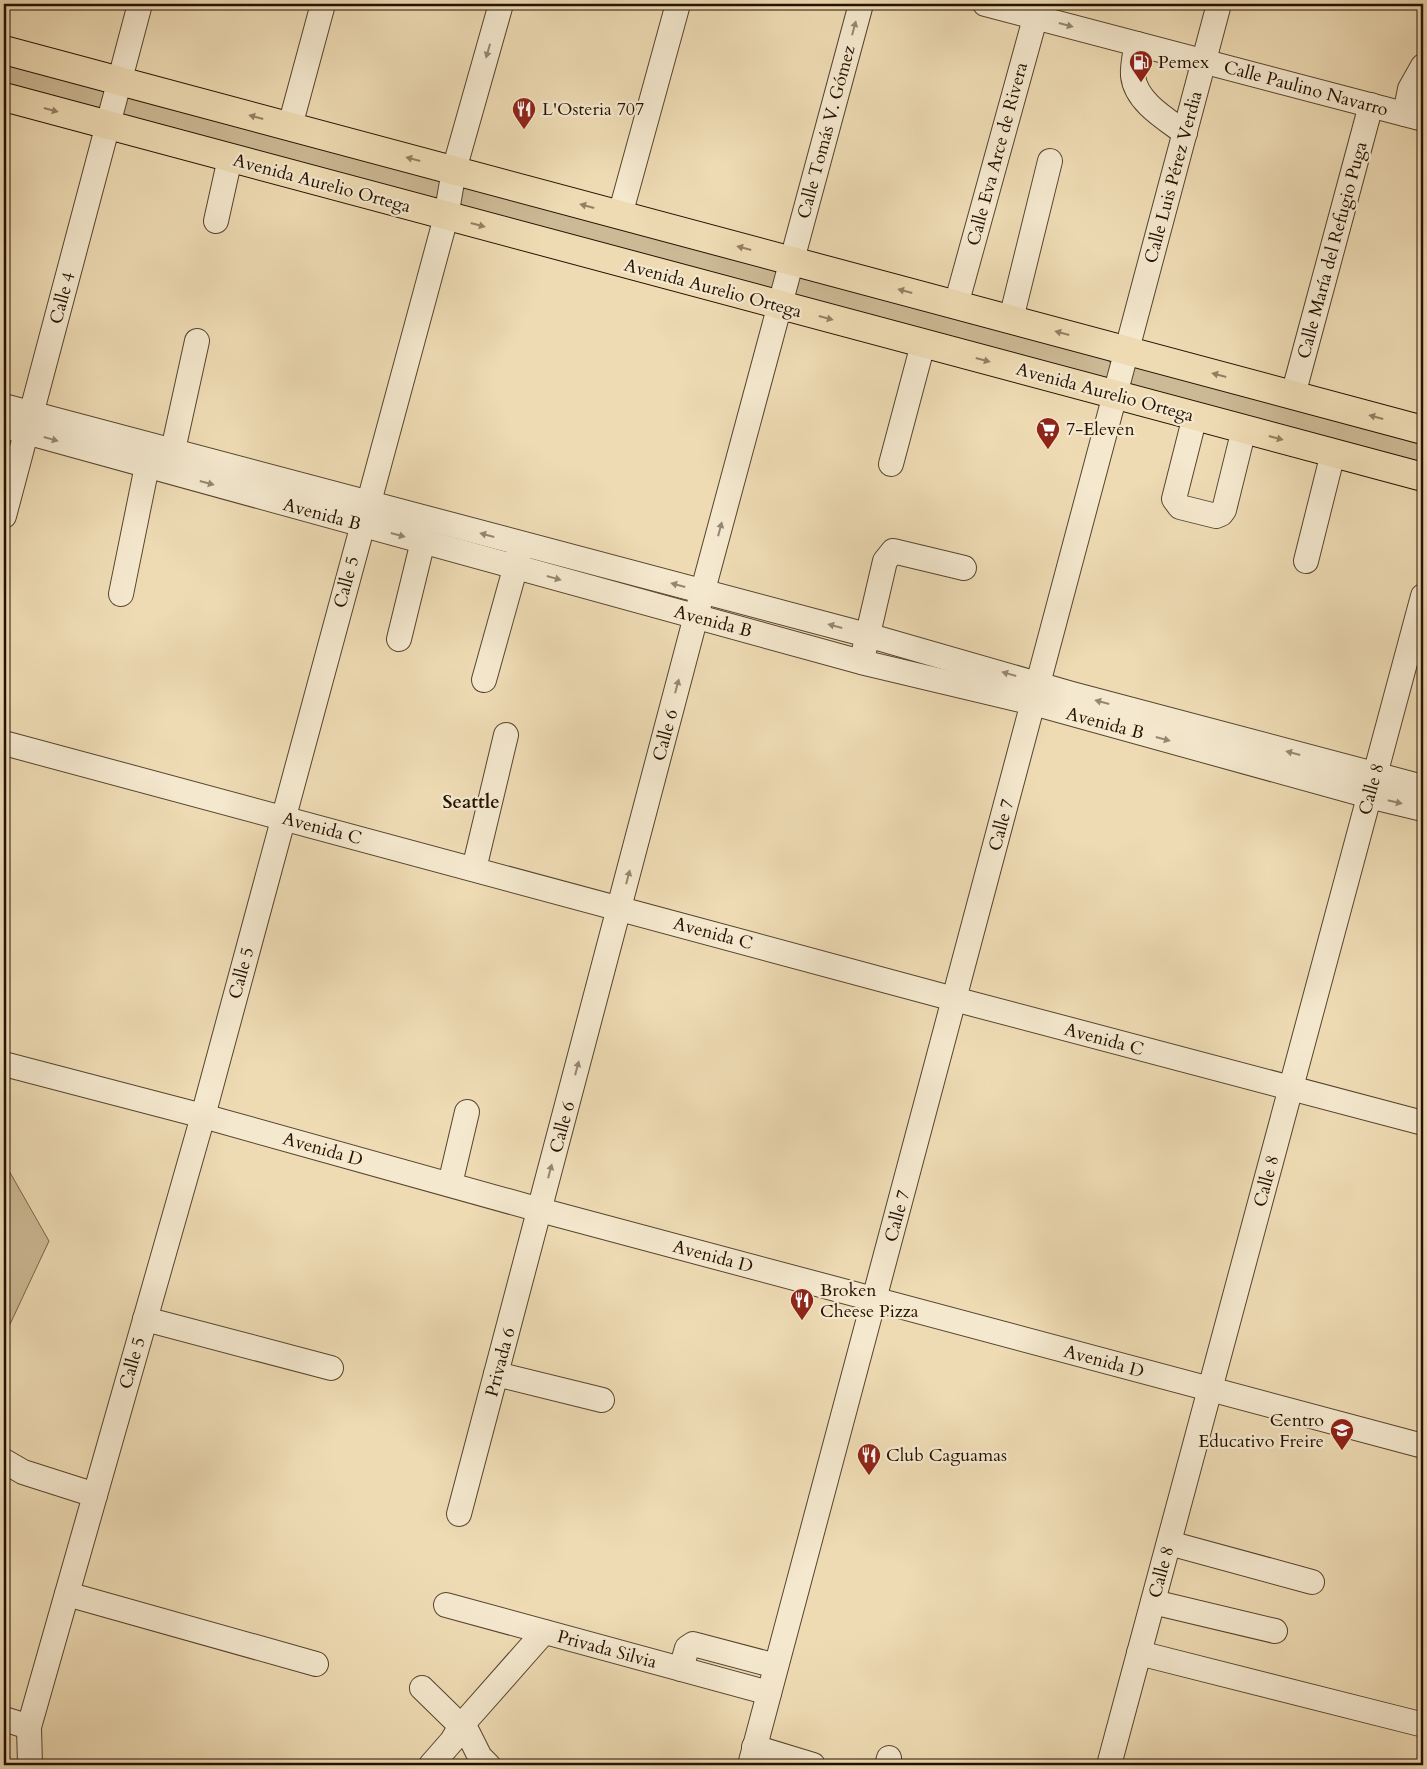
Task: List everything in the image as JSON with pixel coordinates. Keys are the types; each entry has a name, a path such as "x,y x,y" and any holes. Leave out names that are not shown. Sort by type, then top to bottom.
{"main road":[{"path":"4,50 1423,430"},
{"name":"Avenida Aurelio Ortega","path":"4,97 446,217 1423,477"}],"street":[{"name":"Calle 4","path":"4,516 21,423 140,4"},
{"path":"290,126 323,4"},
{"name":"Calle 5","path":"30,1765 29,1727 203,1116 446,217 454,170 501,4"},
{"path":"620,215 678,4"},
{"name":"Calle Tomás V. Gómez","path":"791,261 860,4"},
{"name":"Calle Paulino Navarro","path":"985,4 1037,10 1136,44 1414,116"},
{"name":"Calle Luis Pérez Verdia","path":"1126,350 1219,4"},
{"name":"Calle Eva Arce de Rivera","path":"956,305 1037,10"},
{"path":"1136,44 1133,76 1139,91 1148,104 1185,133"},
{"path":"1414,116 1410,89 1423,66"},
{"name":"Calle María del Refugio Puga","path":"1293,395 1371,105"},
{"path":"216,221 230,158"},
{"path":"1011,319 1050,161"},
{"name":"Calle 6","path":"540,1210 791,261"},
{"path":"173,450 197,341"},
{"path":"891,464 923,344"},
{"name":"Calle 7","path":"752,1761 1126,350"},
{"name":"Avenida B","path":"4,406 21,423 147,466 234,478 365,514 523,544 867,635 1036,693 1372,786 1423,808"},
{"path":"1195,416 1174,499 1180,507 1216,516 1221,514 1224,510 1244,429"},
{"name":"Avenida B","path":"21,423 173,450 234,478"},
{"path":"1306,560 1333,453"},
{"path":"121,594 147,466"},
{"name":"Avenida B","path":"365,514 423,542 861,662 1036,693"},
{"path":"399,639 423,542"},
{"path":"484,680 523,544"},
{"path":"861,662 885,561 893,551 964,568"},
{"name":"Calle 8","path":"1109,1765 1423,596"},
{"path":"474,869 506,735"},
{"name":"Avenida C","path":"4,743 954,999 1423,1123"},
{"name":"Avenida B","path":"1372,786 1423,787"},
{"name":"Avenida D","path":"4,1064 203,1116 540,1210 1423,1446"},
{"path":"450,1184 467,1112"},
{"name":"Privada 6","path":"459,1514 540,1210"},
{"path":"145,1318 330,1368"},
{"path":"496,1374 602,1400"},
{"path":"4,1461 23,1472 95,1495"},
{"path":"1169,1543 1312,1582"},
{"path":"67,1594 316,1664"},
{"path":"1153,1602 1275,1631"},
{"name":"Privada Silvia","path":"446,1605 769,1692"},
{"path":"431,1765 552,1634"},
{"path":"681,1669 687,1648 693,1644 776,1666"},
{"path":"1139,1653 1420,1724"},
{"path":"422,1688 488,1765"},
{"path":"4,1718 29,1727"},
{"path":"752,1761 813,1765"}],"shaded area":[{"path":"4,58 107,86 106,113 4,96"},
{"path":"137,95 771,268 776,273 776,291 120,121 126,99"},
{"path":"797,275 1103,356 1113,365 1108,387 789,306"},
{"path":"1138,360 1423,433 1423,476 1117,394"},
{"path":"4,1162 49,1241 4,1337"}],"place":[{"name":"Pemex","path":"1141,83"},
{"name":"L'Osteria 707","path":"524,130"},
{"name":"7-Eleven","path":"1048,450"},
{"name":"Broken Cheese Pizza","path":"802,1321"},
{"name":"Centro Educativo Freire","path":"1342,1451"},
{"name":"Club Caguamas","path":"869,1476"}],"district":[{"name":"Seattle","path":"471,801"}]}
